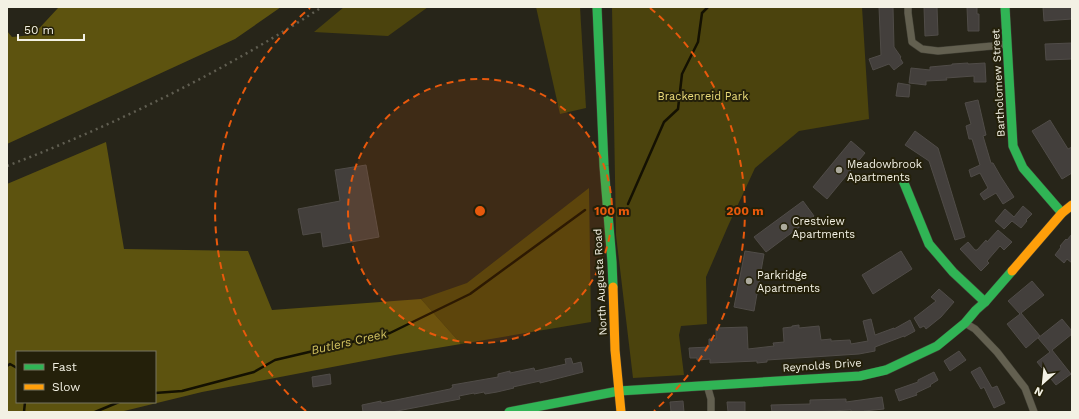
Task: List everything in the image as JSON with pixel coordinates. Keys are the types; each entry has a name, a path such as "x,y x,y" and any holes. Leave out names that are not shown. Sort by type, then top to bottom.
{"street":[{"name":"North Augusta Road","path":"596,7 604,166 612,262 615,350 621,412"},
{"path":"908,7 912,42 922,49 938,51 1007,44"},
{"name":"Bartholomew Street","path":"1005,7 1013,146 1023,168 1062,213"},
{"path":"902,178 929,244 954,272 986,302"},
{"name":"Reynolds Drive","path":"509,412 530,410 608,393 707,385 860,376 886,370 937,346 965,323 976,310 986,302 1062,213 1072,205"},
{"path":"965,323 975,329 997,352 1025,388 1034,412"},
{"path":"707,385 711,399 711,412"}],"green space":[{"path":"344,7 428,7 388,36 314,32"},
{"path":"536,7 580,7 586,108 560,114"},
{"name":"Brackenreid Park","path":"612,7 862,7 869,119 799,131 755,168 706,277 707,324 681,326 679,335 684,375 633,378 616,235"},
{"path":"589,188 591,322 461,344 421,299 467,283"}],"shaded area":[{"path":"58,7 281,7 235,39 7,144 7,31 12,37 33,35"},
{"path":"106,142 124,249 248,251 272,310 421,299 461,344 395,355 202,392 120,412 7,412 7,184"}],"building":[{"path":"879,7 893,7 894,47 903,63 894,70 889,64 873,70 869,59 881,55"},
{"path":"924,7 937,7 938,35 925,36"},
{"path":"967,7 977,7 977,14 979,14 979,31 968,31"},
{"path":"1043,7 1072,7 1072,19 1044,21"},
{"path":"1072,43 1072,59 1046,60 1045,44"},
{"path":"968,63 985,63 986,82 974,82 974,76 926,81 926,85 909,83 911,68 930,70 930,67"},
{"path":"898,83 910,85 909,97 896,96"},
{"path":"978,100 986,135 983,136 991,163 993,163 1014,197 1003,204 996,193 984,200 980,194 988,188 980,173 971,177 969,170 980,165 972,139 969,139 966,126 971,124 965,103"},
{"path":"1050,120 1068,149 1072,147 1072,173 1062,179 1032,131"},
{"path":"915,131 938,148 965,237 955,240 929,161 905,145"},
{"name":"Meadowbrook Apartments","path":"851,141 865,153 827,199 813,187"},
{"path":"366,165 379,237 323,247 321,232 303,235 298,209 340,201 335,170"},
{"name":"Crestview Apartments","path":"803,201 814,216 766,252 754,237"},
{"path":"1023,206 1032,214 1021,228 1012,221 1004,229 995,221 1005,209 1014,217"},
{"path":"998,230 1012,242 1004,250 1000,246 987,261 989,263 981,271 960,249 968,242 975,250 977,250"},
{"path":"1072,234 1072,263 1067,259 1064,263 1055,255 1061,247 1060,246"},
{"name":"Parkridge Apartments","path":"745,251 764,254 754,311 734,307"},
{"path":"901,251 912,269 873,294 862,275"},
{"path":"1032,281 1044,295 1021,313 1040,336 1026,348 1007,324 1020,314 1008,301"},
{"path":"939,289 954,302 941,317 926,329 924,326 920,328 914,318 936,301 931,297"},
{"path":"871,319 875,335 894,329 910,320 915,331 904,337 875,347 875,351 859,354 767,360 767,362 757,363 757,361 710,363 710,359 697,360 697,358 690,358 689,348 709,347 709,339 716,339 716,328 747,327 748,349 774,346 773,343 784,342 783,328 799,325 799,328 819,326 821,340 850,340 851,344 868,341 863,321"},
{"path":"1062,319 1072,331 1072,334 1052,350 1071,374 1056,385 1037,362 1050,352 1038,338"},
{"path":"959,351 966,360 950,371 944,361"},
{"path":"571,358 573,364 581,362 583,372 540,383 540,381 485,394 484,392 474,393 459,396 460,399 392,412 363,412 362,405 381,401 381,403 450,389 453,387 452,385 498,377 498,374 510,371 510,373 534,368 535,371 566,364 565,359"},
{"path":"980,367 992,388 997,386 1005,403 994,408 984,387 981,389 971,372"},
{"path":"934,372 938,380 930,385 931,386 916,393 917,395 899,401 895,390 918,382 918,380"},
{"path":"330,374 331,384 313,387 312,377"},
{"path":"882,397 884,409 864,412 851,412 851,410 772,412 771,405 810,404 810,400 846,399 846,402"},
{"path":"683,401 684,412 671,412 670,402"},
{"path":"727,402 745,402 745,412 728,412"}],"waterway":[{"name":"Butlers Creek","path":"628,204 664,122 678,109 682,74 698,42 702,13 708,7"},
{"name":"Butlers Creek","path":"156,393 182,391 254,372 275,360 390,333 470,294 585,210"},
{"name":"Butlers Creek","path":"7,366 10,364 16,367"},
{"name":"Butlers Creek","path":"24,412 25,403"},
{"name":"Butlers Creek","path":"95,412 117,403"}],"railway":[{"path":"7,166 89,133 169,95 208,75 285,31 322,7"}],"traffic: fast":[{"path":"597,7 604,166 613,287"},
{"path":"1005,7 1013,146 1023,168 1062,213"},
{"path":"902,178 929,244 953,272 985,302"},
{"path":"509,412 619,391 860,376 886,370 937,346 965,323 1012,271"}],"traffic: slow":[{"path":"1012,271 1062,213 1072,205"},
{"path":"613,287 615,350 621,412"}],"place":[{"name":"Meadowbrook Apartments","path":"839,170"},
{"name":"Crestview Apartments","path":"784,227"},
{"name":"Parkridge Apartments","path":"749,281"}]}
